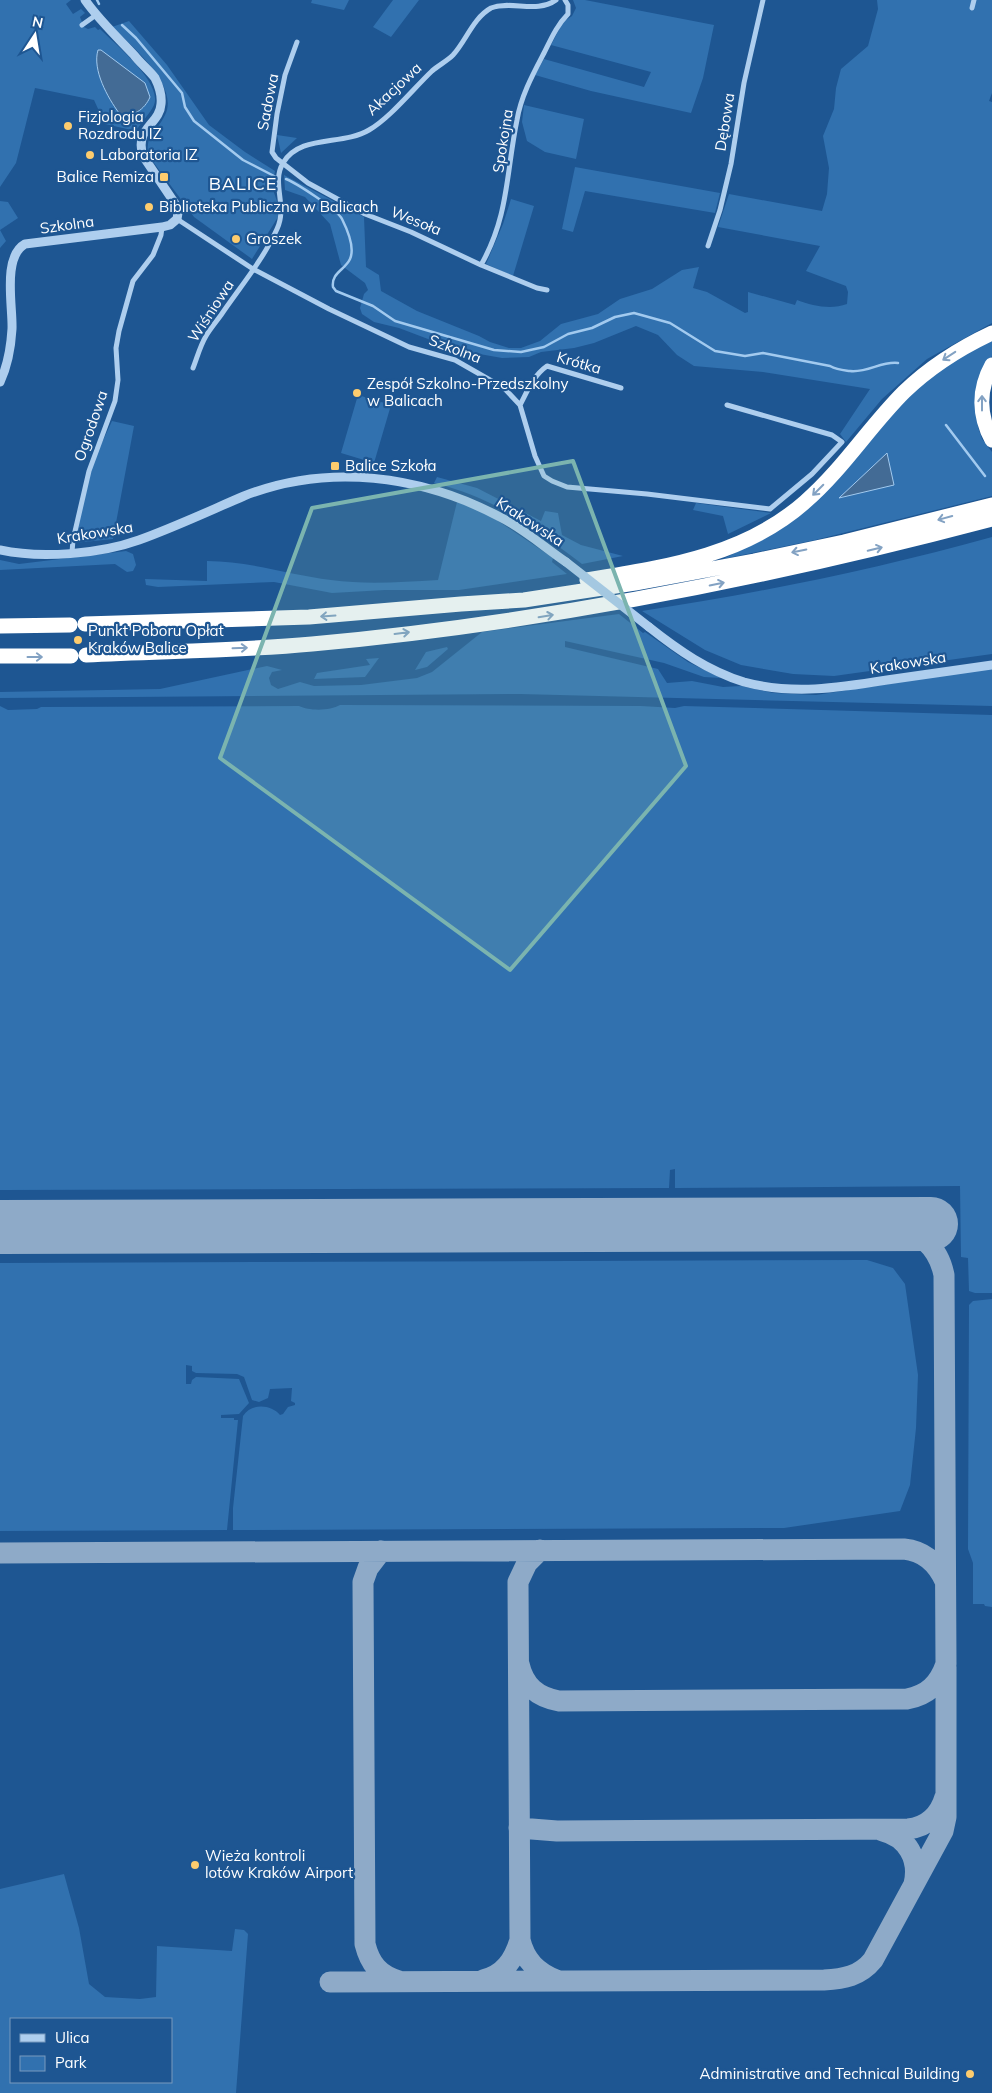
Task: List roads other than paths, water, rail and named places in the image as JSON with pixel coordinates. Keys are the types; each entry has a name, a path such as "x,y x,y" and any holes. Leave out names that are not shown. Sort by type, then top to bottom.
{"highway":[{"path":"461,604 667,567 715,554 751,539 782,520 816,492 882,416 922,376 952,354 992,333"},
{"path":"992,365 984,381 981,400 985,425 992,440"},
{"path":"86,624 300,618 524,600 754,561 871,536 992,505"},
{"path":"86,655 314,644 541,616 749,577 881,548 992,519"},
{"path":"0,626 70,625"},
{"path":"0,656 70,656"}],"street":[{"path":"85,0 96,15 154,78 161,93 162,106 157,116 146,128 140,148 142,156 176,205 177,220"},
{"name":"Akacjowa","path":"283,163 297,148 353,136 368,130 384,118 434,69 453,55 484,13 492,7 502,4 534,6 550,4 556,0"},
{"name":"Spokojna","path":"481,265 490,250 502,217 520,107 529,81 554,32 561,20 568,14 568,5 565,0"},
{"name":"Dębowa","path":"708,246 720,210 731,164 744,83 763,0"},
{"path":"972,8 974,0"},
{"path":"82,25 96,15"},
{"name":"Sadowa","path":"283,163 272,152 274,131 285,75 297,42"},
{"path":"254,269 280,222 282,208 279,174 283,163"},
{"name":"Wesoła","path":"283,163 308,183 365,214 411,232 481,265 546,290"},
{"name":"Szkolna","path":"0,382 7,358 12,329 11,268 18,249 25,244 162,227 170,225 177,220 254,269 329,310 409,347 455,360 504,388 520,405 544,476 567,487 647,494 770,509 812,474 842,442 832,435 727,405"},
{"name":"Ogrodowa","path":"72,552 89,470 115,400 118,380 116,348 133,280 153,255 162,227"},
{"name":"Wiśniowa","path":"193,368 206,336 254,269"},
{"name":"Krótka","path":"520,405 537,373 547,366 621,388"},
{"name":"Krakowska","path":"0,550 22,554 108,548 137,541 274,486 322,477 356,476 406,483 442,492 469,502 516,526 566,562 681,652 712,669 743,681 787,689 829,689 992,665"}],"waterway":[{"path":"97,0 99,4"},
{"path":"122,25 136,38 182,93 185,107 194,121 243,160 276,177"},
{"path":"286,179 325,203 339,215 344,223 352,250 348,263 334,278 333,287 336,291 373,306 395,321 494,350 521,352 544,347 568,334 592,328 615,317 634,313 670,323 715,351 745,356 763,353 850,371 898,363"},
{"path":"946,425 985,476"}],"place":[{"name":"Fizjologia Rozdrodu IZ","path":"68,126"},
{"name":"Laboratoria IZ","path":"90,155"},
{"name":"Balice Remiza","path":"164,177"},
{"name":"Biblioteka Publiczna w Balicach","path":"149,207"},
{"name":"Groszek","path":"236,239"},
{"name":"Zespół Szkolno-Przedszkolny w Balicach","path":"357,393"},
{"name":"Balice Szkoła","path":"335,466"},
{"name":"Punkt Poboru Opłat Kraków Balice","path":"78,640"},
{"name":"Wieża kontroli lotów Kraków Airport","path":"195,1865"},
{"name":"Administrative and Technical Building","path":"970,2074"}],"district":[{"name":"BALICE","path":"243,184"}]}
